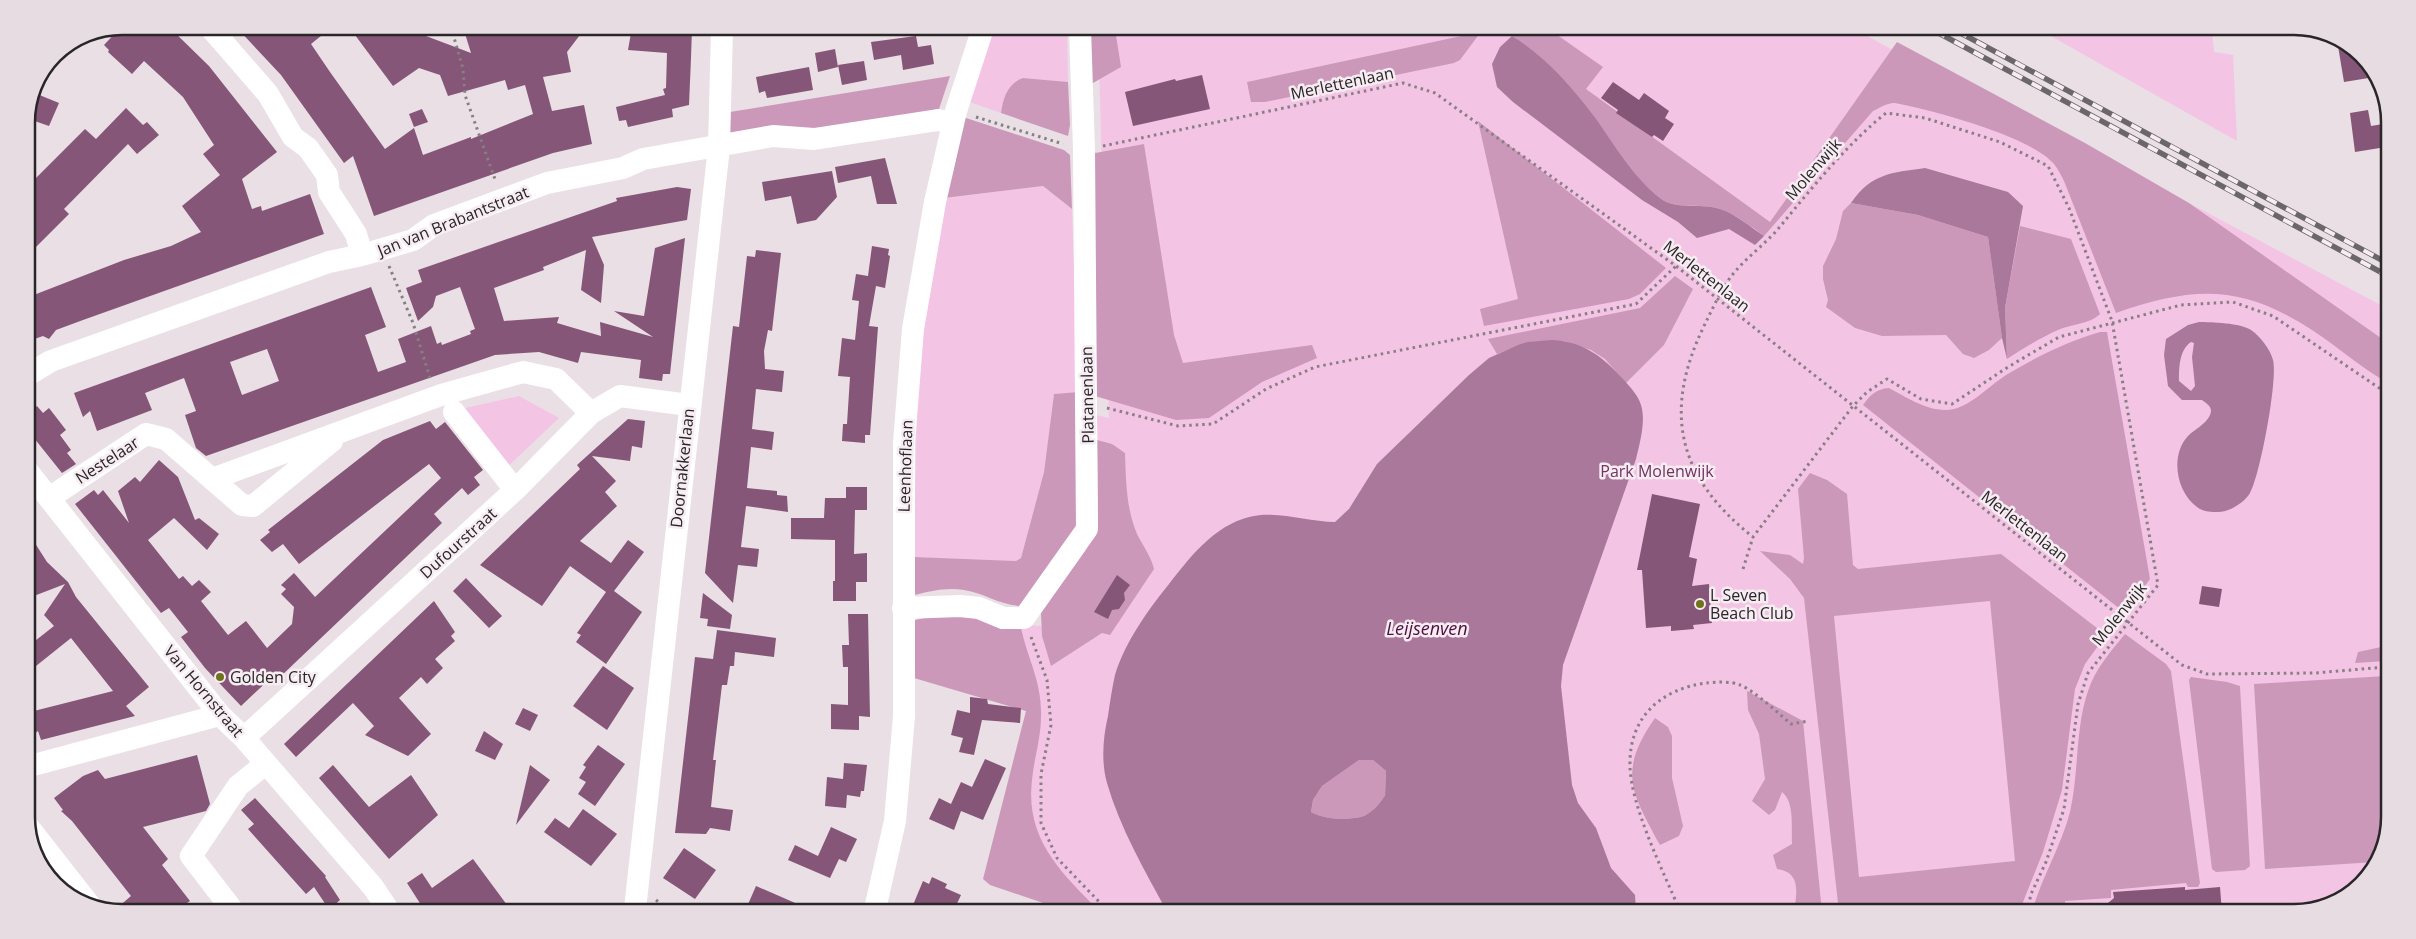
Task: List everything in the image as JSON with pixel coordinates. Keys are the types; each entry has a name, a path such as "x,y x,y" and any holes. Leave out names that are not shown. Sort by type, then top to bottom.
{"street":[{"path":"217,35 268,94 294,137 308,148 327,175 329,192 356,234 372,252"},
{"name":"Doornakkerlaan","path":"636,904 719,147 722,35"},
{"name":"Leenhoflaan","path":"876,904 895,821 904,716 904,444 913,329 935,202 955,117 981,35"},
{"name":"Platanenlaan","path":"1024,618 1087,529 1084,150 1080,35"},
{"name":"Jan van Brabantstraat","path":"35,371 51,361 329,262 413,240 434,225 547,183 623,168 643,158 719,147 773,136 814,139 955,117"},
{"name":"Nestelaar","path":"212,479 345,430 447,404 523,372 556,379 591,414"},
{"name":"Dufourstraat","path":"244,738 515,490 591,414 620,396 689,406"},
{"path":"447,404 515,490"},
{"name":"Nestelaar","path":"49,498 146,434 166,439 242,505 253,506 345,430"},
{"name":"Van Hornstraat","path":"35,480 220,715 244,738 373,887 384,904"},
{"path":"903,608 960,606 979,608 1004,618 1024,618"},
{"path":"35,765 220,715"},
{"path":"228,904 191,856 238,786 265,764"},
{"path":"39,842 80,893"}],"path":[{"path":"453,35 463,69 465,94 503,200"},
{"name":"Merlettenlaan","path":"955,117 1084,150 1403,83 1435,93 1676,266 2182,665 2207,674 2315,673 2381,667"},
{"name":"Molenwijk","path":"1753,538 1733,522 1698,479 1684,444 1680,413 1685,380 1696,342 1733,274 1766,243 1859,135 1886,113 1925,118 2000,142 2048,166 2069,208 2112,321 2158,585 2088,673 2078,704 2064,809 2046,862 2031,894 2029,904"},
{"path":"372,252 413,323 432,385 447,404"},
{"path":"1087,403 1178,426 1213,424 1266,389 1315,366 1636,304 1676,266"},
{"path":"1743,569 1753,538 1853,406 1866,392 1887,379 1921,399 1952,404 2008,367 2059,337 2112,321 2181,304 2233,302 2273,316 2381,389"},
{"path":"1024,618 1046,680 1051,725 1041,774 1042,823 1057,858 1101,904"},
{"path":"1677,904 1638,809 1630,766 1633,733 1644,716 1661,698 1688,685 1713,682 1740,684 1791,724 1809,722"}],"green space":[{"path":"985,35 1067,35 1068,82 1023,78 1008,93 1003,102 1001,113 967,101"},
{"name":"Park Molenwijk","path":"1098,35 1865,35 2234,236 2189,203 2381,305 2381,817 2376,845 2363,870 2347,886 2333,895 2322,899 2294,904 1063,904 996,871 1032,707 940,624 1049,626 1107,535 1096,415 1109,418"},
{"path":"2049,35 2212,35 2214,52 2233,55 2237,141"},
{"path":"1043,186 1072,209 1078,392 1054,394 1044,472 1021,558 1016,561 914,557 917,406 923,335 944,198"},
{"path":"519,396 559,418 502,472 461,409"}],"shaded area":[{"path":"1085,35 1116,35 1121,67 1086,87"},
{"path":"1466,35 1479,35 1460,60 1454,63 1265,102 1251,102 1247,82"},
{"path":"1511,35 1557,35 1603,67 1586,89 1770,222 1897,42 2085,143 2189,203 2381,338 2381,379 2312,330 2286,315 2262,304 2239,297 2217,294 2194,294 2144,304 2116,313 2058,170 2042,154 2003,134 1911,106 1893,103 1884,106 1873,111 1764,236 1739,218 1723,210 1674,204 1660,198 1648,188 1627,164 1571,88"},
{"path":"950,76 939,109 779,140 730,135 730,112"},
{"path":"1023,78 1068,82 1070,125 1068,136 1001,113 1003,102 1010,87"},
{"path":"963,117 1064,150 1070,155 1072,209 1043,186 944,198"},
{"path":"1478,121 1666,268 1640,294 1629,299 1484,326 1480,309 1518,299"},
{"path":"1144,144 1174,335 1183,363 1312,345 1317,358 1262,382 1209,418 1176,420 1095,396 1090,154"},
{"path":"1851,203 1918,215 1988,237 2002,338 1989,350 1974,358 1963,354 1946,335 1882,336 1855,328 1826,307 1828,300 1823,279 1823,266 1836,239 1843,211"},
{"path":"2020,226 2071,239 2100,314 2086,322 2051,333 2007,359 2005,308"},
{"path":"1675,276 1693,289 1664,345 1626,383 1605,359 1591,350 1563,341 1527,342 1497,354 1488,339 1640,308"},
{"path":"2100,332 2107,332 2150,579 2125,613 1863,405 1874,393 1889,388 1928,407 1945,410 1961,407 2006,375 2029,362 2063,345"},
{"path":"1078,392 1079,526 1020,606 1006,604 958,589 939,590 914,595 914,557 1016,561 1021,558 1044,472 1054,394"},
{"path":"1097,440 1112,444 1125,453 1127,494 1133,524 1154,569 1110,635 1102,633 1051,666 1042,636 1041,613 1085,551 1098,527"},
{"path":"1810,473 1827,480 1847,494 1853,565 1858,569 2001,554 2106,635 2085,664 2075,689 2062,790 2043,852 2022,904 1838,904 1804,598 1790,579 1760,551 1790,555 1803,564 1798,489","holes":["1990,601 2015,861 1859,877 1834,616"]},
{"path":"960,612 1021,628 1037,682 1041,704 1040,732 1032,780 1031,801 1034,820 1048,853 1071,882 1092,904 1046,904 990,885 983,879 1026,711 914,678 915,620"},
{"path":"2125,634 2166,664 2171,671 2200,883 2198,887 2188,887 2186,883 2111,890 2111,898 2065,901 2065,904 2034,904 2062,838 2070,812 2081,720 2088,691 2099,668"},
{"path":"2381,647 2381,661 2355,663 2358,652"},
{"path":"2381,676 2381,817 2376,845 2368,862 2265,869 2254,684"},
{"path":"2191,677 2227,682 2240,686 2250,866 2245,870 2216,872 2212,869 2189,680"},
{"path":"1747,691 1803,721 1821,904 1795,904 1796,884 1794,879 1785,871 1777,869 1773,855 1792,844 1791,809 1786,796 1782,792 1775,810 1769,815 1752,801 1765,779 1759,734 1748,710"},
{"path":"1655,718 1668,727 1672,736 1672,778 1683,826 1679,836 1660,845 1636,796 1632,768 1643,737"},
{"path":"1359,760 1373,760 1386,771 1385,797 1371,811 1361,817 1335,819 1311,812 1313,800 1322,786"}],"water":[{"path":"1512,36 1536,53 1568,84 1641,181 1660,198 1674,204 1723,210 1764,236 1755,245 1729,229 1697,238 1678,222 1642,200 1513,102 1497,87 1492,64 1500,47"},
{"path":"1925,168 2008,192 2023,206 2005,308 2007,359 2002,338 1988,237 1918,215 1851,203 1867,186 1883,176"},
{"path":"2199,322 2211,322 2233,324 2251,330 2267,347 2273,360 2271,406 2259,468 2254,483 2250,493 2244,500 2231,509 2222,512 2202,510 2197,507 2184,492 2178,473 2177,463 2182,444 2188,436 2208,419 2211,411 2209,406 2202,400 2182,400 2168,386 2164,355 2166,339 2188,325","holes":["2191,342 2194,343 2192,357 2195,386 2191,391 2179,381 2179,371 2180,360 2184,350"]},
{"name":"Leijsenven","path":"1552,340 1564,341 1584,347 1609,364 1640,401 1643,418 1636,459 1563,665 1561,686 1572,785 1578,803 1596,828 1611,868 1635,895 1636,904 1163,904 1133,848 1112,800 1104,767 1105,732 1115,675 1119,663 1138,627 1186,563 1204,543 1236,521 1260,515 1271,515 1335,522 1349,509 1377,464 1469,375 1489,358 1527,342","holes":["1359,760 1373,760 1386,771 1385,796 1378,805 1364,816 1342,819 1323,817 1311,812 1313,800 1322,786"]}],"building":[{"path":"177,35 209,66 277,152 242,179 252,209 261,206 262,211 310,194 324,234 56,330 49,339 43,336 35,339 35,295 124,260 171,246 201,232 182,206 220,175 203,154 214,145 183,97 144,61 132,74 108,52 109,50 104,45 112,36"},
{"path":"244,35 322,35 311,44 385,149 414,128 423,155 471,137 471,139 533,114 525,85 508,90 505,80 448,96 440,75 419,68 393,86 355,35 425,35 471,53 465,35 580,35 567,52 571,72 543,77 552,111 584,105 592,144 553,153 374,216 353,156 344,163 281,75"},
{"path":"631,35 692,35 689,105 672,109 673,117 628,127 626,120 619,121 616,107 665,95 663,89 666,88 667,53 628,50"},
{"path":"916,36 918,47 931,45 934,64 903,70 901,55 874,60 871,42"},
{"path":"2338,47 2356,60 2369,78 2344,82"},
{"path":"835,49 838,67 818,72 815,53"},
{"path":"864,61 867,80 842,85 838,65"},
{"path":"809,67 813,90 767,98 765,91 759,93 756,77"},
{"path":"1202,75 1210,109 1133,126 1125,92 1175,79 1176,81"},
{"path":"1613,82 1639,100 1644,93 1669,111 1665,118 1674,124 1663,141 1654,135 1652,137 1616,113 1618,110 1601,98"},
{"path":"40,95 59,103 49,126 35,121"},
{"path":"126,108 143,125 147,122 159,135 137,154 128,144 64,209 69,214 35,248 35,179 85,129 96,139"},
{"path":"422,109 428,122 414,127 409,114"},
{"path":"2368,110 2371,126 2381,124 2381,148 2355,152 2350,113"},
{"path":"885,158 897,204 877,204 871,176 838,183 835,167"},
{"path":"832,171 837,197 816,220 797,224 791,196 765,201 762,182"},
{"path":"677,187 691,189 687,220 592,237 604,265 601,303 581,290 586,250 543,267 544,270 494,288 504,321 559,317 557,323 601,336 600,322 653,337 614,311 644,316 655,248 685,238 670,374 663,374 662,381 639,378 641,360 581,352 578,363 539,352 495,355 206,456 196,448 185,415 196,411 184,378 145,393 152,410 97,431 90,411 83,417 74,393 371,287 386,327 365,335 378,372 406,362 398,339 431,326 437,344 441,342 442,345 471,334 470,331 475,329 460,287 436,296 433,307 418,321 406,288 422,282 418,270 617,201 616,198","holes":["267,349 279,381 242,395 230,362"]},
{"path":"872,246 889,249 888,255 890,256 885,288 876,286 869,326 878,327 870,435 865,435 865,443 842,441 843,424 847,424 850,377 838,376 842,338 855,340 859,301 852,300 856,274 868,276"},
{"path":"756,250 781,253 772,331 768,330 764,351 765,369 784,371 782,392 756,389 752,429 774,432 772,450 751,447 747,488 777,491 777,495 787,496 788,512 746,506 741,547 759,549 757,567 738,565 733,603 705,573 733,326 739,327 747,256 755,257"},
{"path":"37,406 43,413 49,408 66,430 60,435 71,450 67,453 76,464 62,473 35,439 35,408"},
{"path":"628,419 645,421 642,448 632,446 630,461 592,456 616,481 605,492 617,506 580,541 611,563 628,540 644,552 614,591 642,612 606,664 576,642 581,635 577,633 606,592 570,566 542,606 480,565 580,469 577,465"},
{"path":"430,421 436,429 445,422 483,470 474,477 480,485 468,495 462,488 434,514 442,523 280,677 276,673 241,706 205,668 181,637 188,632 169,608 161,613 75,504 94,490 98,495 103,490 129,523 118,491 135,477 140,482 159,460 178,477 195,520 199,518 219,534 207,550 174,518 148,540 179,579 183,576 192,586 199,580 211,592 201,601 228,635 246,621 267,648 292,624 294,607 281,594 286,589 281,585 294,573 315,597 441,478 429,464 299,564 283,544 272,552 260,540 270,532 268,530 383,440"},
{"path":"846,487 867,487 867,510 855,510 854,554 867,553 867,582 856,582 856,601 833,601 835,540 791,539 791,518 824,518 825,498 846,498"},
{"path":"1652,494 1700,504 1689,557 1697,559 1692,586 1709,584 1712,623 1693,625 1694,629 1671,631 1671,626 1646,628 1642,570 1637,570"},
{"path":"35,543 47,562 68,582 76,597 149,687 126,706 135,716 41,740 38,731 35,733 35,711 113,691 71,638 35,667 35,641 54,626 44,615 65,584 35,596"},
{"path":"1117,575 1130,585 1124,593 1125,600 1119,609 1112,610 1108,619 1094,612"},
{"path":"466,578 502,616 489,628 453,591"},
{"path":"2202,586 2222,589 2219,607 2199,604"},
{"path":"703,593 732,615 730,629 707,626 708,619 700,618"},
{"path":"434,601 455,632 451,636 455,641 435,659 443,668 427,684 421,677 399,698 431,734 408,756 365,735 374,726 353,703 296,757 284,744"},
{"path":"848,614 868,614 870,717 859,716 859,730 831,729 831,704 848,705 848,667 843,667 842,645 849,645"},
{"path":"717,630 776,638 774,657 735,652 734,666 730,666 727,685 722,685 713,760 716,760 711,807 733,810 730,831 710,828 706,834 675,833 695,657 713,659"},
{"path":"603,666 634,688 607,730 573,706"},
{"path":"970,697 987,699 988,704 1021,708 1020,723 982,720 974,755 959,752 963,738 951,735 957,710 970,713"},
{"path":"523,708 538,715 530,731 515,724"},
{"path":"484,731 503,744 495,760 475,751"},
{"path":"598,745 625,764 595,806 578,794 586,782 579,778 586,767 583,765"},
{"path":"197,755 210,804 206,811 143,827 168,859 162,865 190,901 186,904 122,904 131,896 72,821 61,811 63,810 54,798 83,776 98,770 105,779"},
{"path":"985,759 1006,768 983,820 961,811 954,830 929,819 939,798 951,804 961,782 972,787"},
{"path":"844,763 867,765 864,791 861,791 860,797 847,795 846,808 825,806 827,777 843,779"},
{"path":"333,765 369,807 411,775 438,815 389,859 319,778"},
{"path":"530,765 550,780 516,825"},
{"path":"255,798 326,876 340,900 336,904 325,904 314,887 306,894 248,829 254,824 241,810"},
{"path":"583,809 617,834 591,866 544,832 555,818 569,828"},
{"path":"831,827 857,839 846,862 839,859 830,878 788,860 795,845 818,856"},
{"path":"684,848 716,870 695,899 663,878"},
{"path":"473,859 506,904 420,904 407,883 422,873 432,888"},
{"path":"932,877 947,884 945,888 961,895 957,904 913,904 923,881 929,884"},
{"path":"756,886 798,904 748,904"},
{"path":"2185,887 2185,890 2220,887 2221,904 2107,904 2114,898 2113,892"}],"railway":[{"path":"1942,35 2381,272"},
{"path":"1964,35 2381,260"}],"place":[{"name":"L Seven Beach Club","path":"1700,604"},
{"name":"Golden City","path":"220,677"}]}
